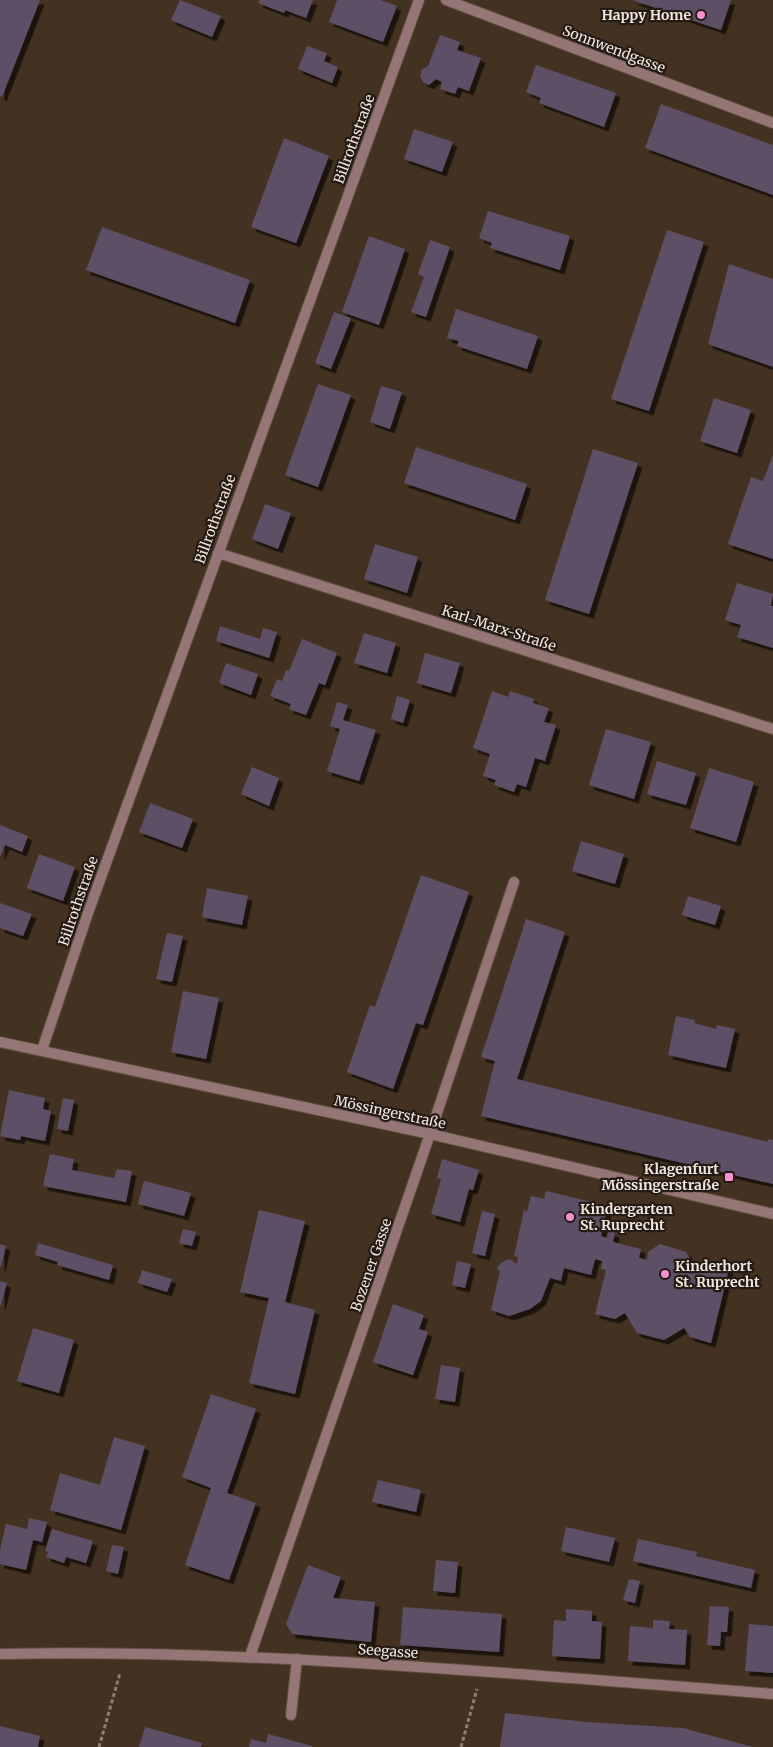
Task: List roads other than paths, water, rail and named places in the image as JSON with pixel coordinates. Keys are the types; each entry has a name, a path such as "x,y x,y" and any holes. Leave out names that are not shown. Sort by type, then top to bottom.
{"street":[{"name":"Billrothstraße","path":"42,1050 91,904 419,0"},
{"name":"Sonnwendgasse","path":"446,0 773,123"},
{"name":"Karl-Marx-Straße","path":"218,553 773,729"},
{"name":"Bozener Gasse","path":"250,1656 430,1134 514,882"},
{"name":"Mössingerstraße","path":"0,1042 430,1134 773,1214"},
{"name":"Seegasse","path":"0,1654 126,1653 250,1656 773,1694"},
{"path":"291,1715 297,1659"}],"place":[{"name":"Happy Home","path":"701,15"},
{"name":"Klagenfurt Mössingerstraße","path":"729,1177"},
{"name":"Kindergarten St. Ruprecht","path":"570,1217"},
{"name":"Kinderhort St. Ruprecht","path":"665,1274"}]}
